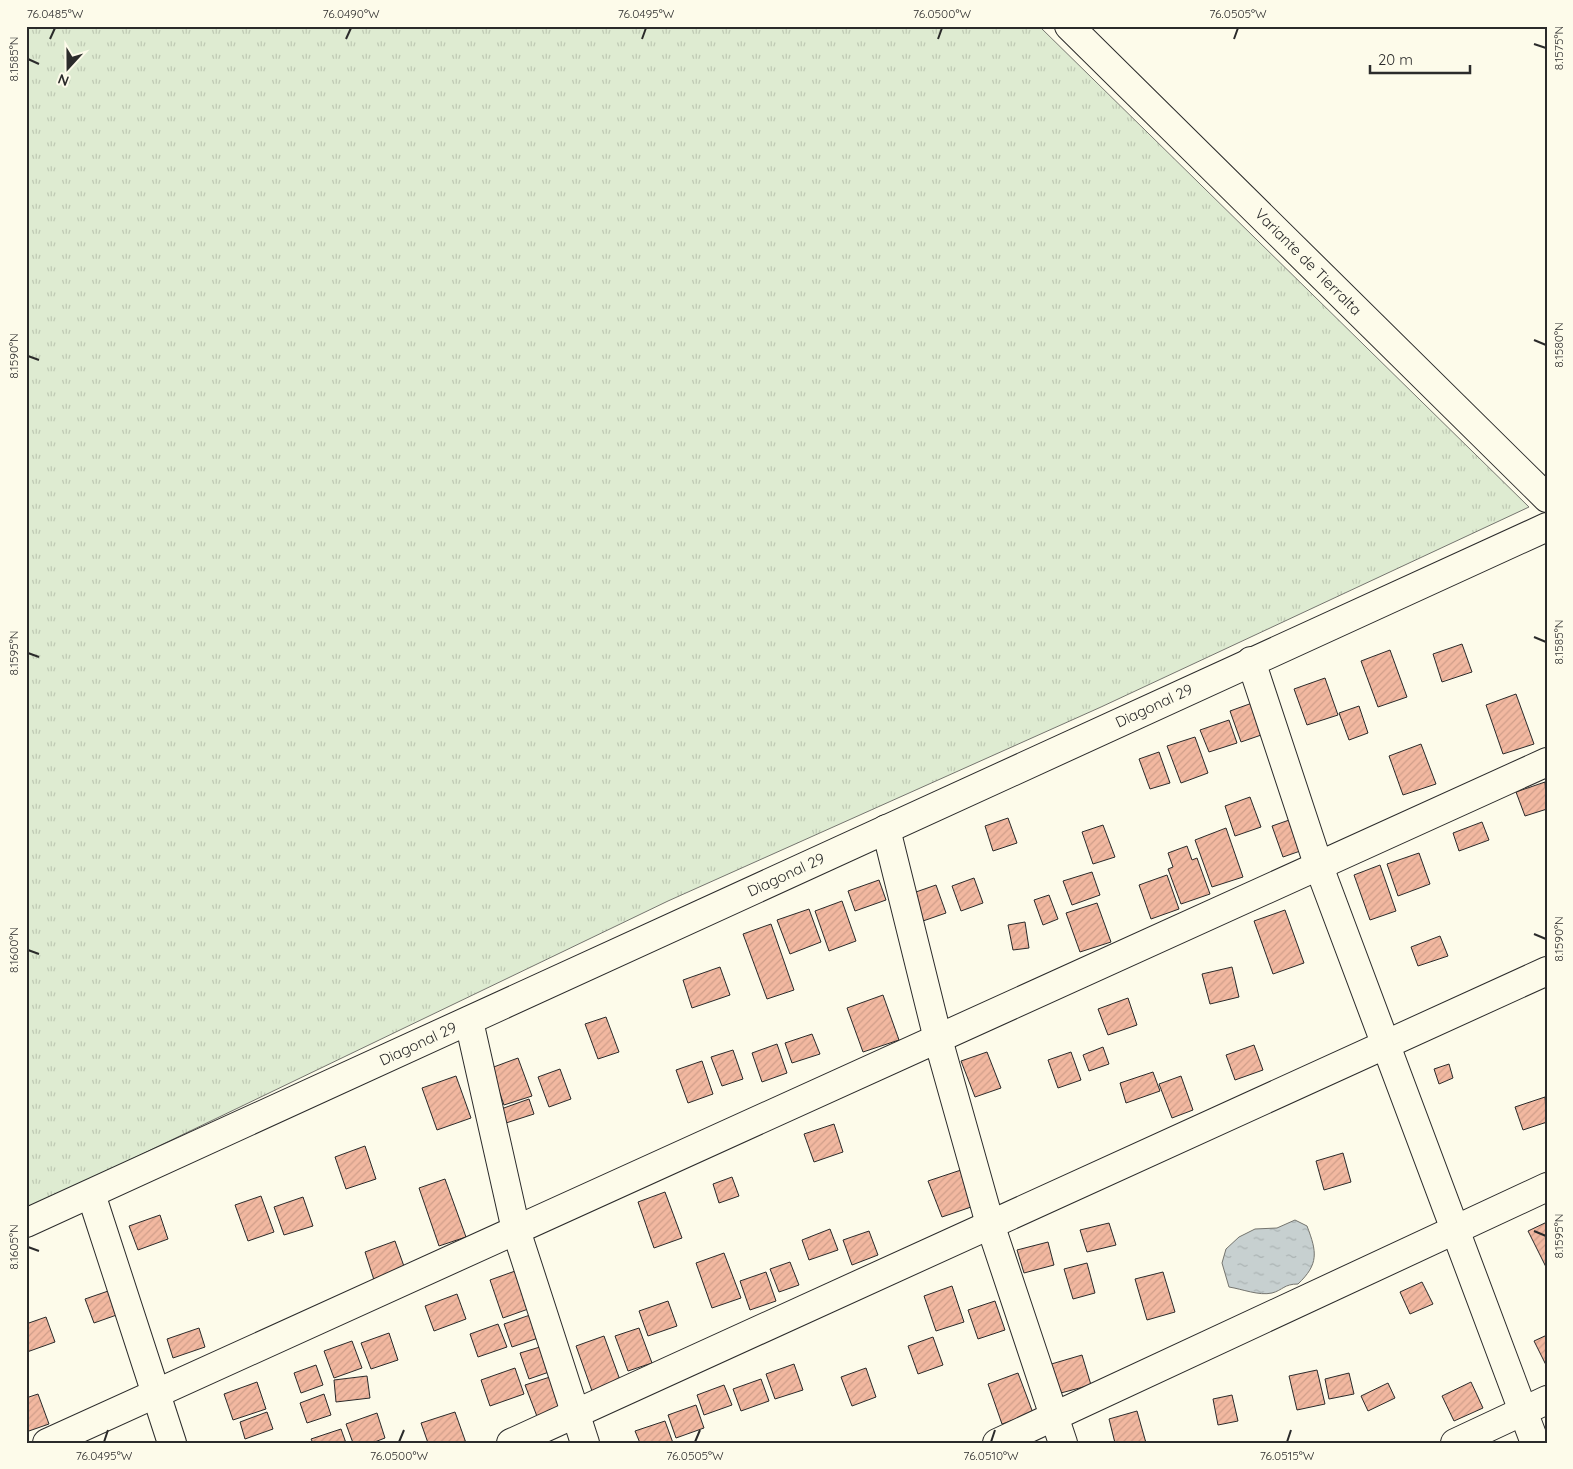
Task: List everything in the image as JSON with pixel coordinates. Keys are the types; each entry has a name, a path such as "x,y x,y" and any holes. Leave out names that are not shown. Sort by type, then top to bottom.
{"street":[{"name":"Variante de Tierralta","path":"1068,26 1547,498"},
{"name":"Diagonal 29","path":"26,1224 1547,527"},
{"path":"1251,661 1318,864 1456,1229 1535,1406 1535,1443"},
{"path":"47,1443 938,1039 1318,864 1547,762"},
{"path":"886,829 938,1039 990,1224 1056,1416 1063,1443"},
{"path":"511,1443 1547,971"},
{"path":"469,1021 516,1230 577,1413 585,1443"},
{"path":"997,1443 1547,1187"},
{"path":"91,1194 172,1443"},
{"path":"1455,1443 1535,1406"}],"green space":[{"path":"26,26 1039,26 1529,507 1101,707 668,901 26,1210"}],"water":[{"path":"1295,1220 1307,1226 1313,1243 1313,1264 1305,1277 1298,1284 1290,1285 1267,1294 1229,1287 1222,1263 1226,1249 1239,1237 1255,1229 1277,1228"}],"building":[{"path":"1462,644 1472,672 1442,682 1433,654"},
{"path":"1390,650 1407,697 1378,707 1361,661"},
{"path":"1325,678 1338,715 1307,725 1294,689"},
{"path":"1516,694 1534,744 1503,754 1486,705"},
{"path":"1255,702 1267,733 1241,742 1230,711"},
{"path":"1359,706 1368,733 1349,740 1339,713"},
{"path":"1229,720 1237,743 1209,752 1200,730"},
{"path":"1195,737 1208,773 1181,783 1167,746"},
{"path":"1421,744 1436,784 1403,795 1389,756"},
{"path":"1159,752 1170,783 1150,789 1139,759"},
{"path":"1545,782 1547,809 1525,816 1516,792"},
{"path":"1250,797 1261,827 1235,836 1225,806"},
{"path":"1008,818 1017,843 993,851 985,826"},
{"path":"1295,818 1306,849 1283,857 1272,826"},
{"path":"1482,822 1489,840 1459,851 1453,833"},
{"path":"1103,825 1115,857 1093,864 1082,832"},
{"path":"1226,828 1243,877 1212,887 1195,840"},
{"path":"1187,846 1192,860 1197,858 1210,894 1181,904 1168,869 1173,867 1168,853"},
{"path":"1419,853 1430,884 1398,896 1387,864"},
{"path":"1380,865 1396,911 1370,920 1354,875"},
{"path":"1092,872 1100,895 1072,905 1063,881"},
{"path":"1167,875 1179,909 1151,919 1139,885"},
{"path":"974,878 983,903 961,911 952,886"},
{"path":"879,880 886,900 855,911 848,891"},
{"path":"936,885 946,913 923,921 913,893"},
{"path":"1049,895 1058,919 1043,925 1034,900"},
{"path":"842,901 856,941 829,951 815,911"},
{"path":"1097,903 1111,942 1080,952 1066,913"},
{"path":"809,909 821,942 790,954 777,920"},
{"path":"1285,910 1304,963 1273,974 1254,921"},
{"path":"1025,922 1029,948 1013,950 1008,925"},
{"path":"771,924 794,990 767,999 743,934"},
{"path":"1440,936 1448,956 1418,966 1411,947"},
{"path":"720,967 730,995 692,1008 683,980"},
{"path":"1232,967 1239,997 1210,1004 1202,974"},
{"path":"883,995 899,1040 863,1052 847,1008"},
{"path":"1128,998 1137,1025 1108,1035 1098,1009"},
{"path":"606,1017 619,1052 598,1059 585,1024"},
{"path":"812,1034 820,1054 792,1063 785,1043"},
{"path":"777,1044 787,1073 762,1082 752,1053"},
{"path":"1254,1045 1263,1070 1235,1080 1226,1055"},
{"path":"1103,1047 1109,1064 1089,1071 1083,1055"},
{"path":"733,1050 743,1079 722,1086 711,1057"},
{"path":"987,1052 1001,1088 975,1097 961,1061"},
{"path":"1071,1052 1081,1080 1058,1088 1048,1060"},
{"path":"518,1058 532,1096 504,1105 491,1068"},
{"path":"702,1061 713,1094 688,1103 676,1070"},
{"path":"1449,1064 1453,1078 1439,1084 1434,1069"},
{"path":"560,1069 571,1099 549,1107 538,1077"},
{"path":"1153,1072 1160,1091 1126,1103 1120,1083"},
{"path":"456,1076 471,1118 437,1130 422,1088"},
{"path":"1181,1076 1193,1110 1172,1118 1159,1084"},
{"path":"1545,1097 1547,1122 1523,1130 1515,1107"},
{"path":"529,1099 534,1114 506,1123 501,1109"},
{"path":"834,1124 843,1152 814,1162 804,1134"},
{"path":"365,1146 376,1179 346,1189 335,1157"},
{"path":"1343,1153 1351,1182 1324,1190 1316,1161"},
{"path":"961,1170 974,1206 942,1217 928,1181"},
{"path":"732,1177 739,1196 719,1203 713,1184"},
{"path":"445,1179 466,1237 439,1246 419,1188"},
{"path":"665,1192 682,1238 654,1248 638,1202"},
{"path":"261,1196 274,1232 248,1241 235,1205"},
{"path":"303,1197 313,1226 284,1235 274,1207"},
{"path":"160,1215 168,1239 138,1250 129,1226"},
{"path":"1547,1222 1547,1269 1528,1231"},
{"path":"1109,1223 1116,1245 1087,1252 1080,1230"},
{"path":"830,1229 838,1250 809,1260 802,1240"},
{"path":"869,1231 878,1255 852,1265 843,1240"},
{"path":"395,1241 406,1272 375,1283 365,1252"},
{"path":"1048,1242 1054,1265 1024,1273 1017,1250"},
{"path":"724,1253 741,1298 712,1308 696,1263"},
{"path":"790,1262 799,1285 779,1292 770,1269"},
{"path":"1087,1263 1095,1293 1073,1299 1064,1269"},
{"path":"518,1270 531,1308 503,1318 490,1280"},
{"path":"766,1272 776,1301 750,1310 740,1281"},
{"path":"1163,1272 1175,1312 1147,1320 1135,1279"},
{"path":"1422,1282 1433,1304 1410,1314 1400,1292"},
{"path":"952,1286 964,1322 936,1331 924,1296"},
{"path":"117,1288 125,1312 94,1323 85,1299"},
{"path":"457,1294 466,1319 434,1331 425,1306"},
{"path":"668,1301 677,1326 648,1336 639,1311"},
{"path":"995,1301 1005,1330 978,1339 968,1310"},
{"path":"533,1314 541,1337 512,1347 504,1324"},
{"path":"46,1317 55,1342 27,1352 26,1324"},
{"path":"498,1324 507,1347 478,1357 470,1334"},
{"path":"199,1328 205,1347 173,1358 167,1339"},
{"path":"639,1328 652,1363 628,1371 615,1336"},
{"path":"389,1333 398,1360 371,1369 361,1343"},
{"path":"1547,1335 1547,1367 1534,1341"},
{"path":"604,1336 620,1380 592,1391 576,1346"},
{"path":"933,1337 943,1365 918,1374 908,1346"},
{"path":"352,1341 362,1368 334,1378 324,1351"},
{"path":"540,1347 549,1372 529,1379 520,1353"},
{"path":"1082,1355 1091,1385 1057,1394 1048,1365"},
{"path":"794,1364 803,1390 775,1399 766,1374"},
{"path":"316,1365 323,1385 301,1393 294,1373"},
{"path":"515,1368 524,1394 490,1406 481,1380"},
{"path":"866,1368 876,1397 852,1406 841,1377"},
{"path":"1317,1370 1325,1404 1297,1410 1289,1376"},
{"path":"1018,1373 1033,1413 1002,1424 988,1384"},
{"path":"1349,1373 1354,1394 1329,1399 1325,1379"},
{"path":"367,1376 370,1398 336,1402 334,1380"},
{"path":"550,1377 563,1410 538,1419 525,1385"},
{"path":"761,1379 769,1401 741,1411 733,1389"},
{"path":"257,1382 266,1409 233,1420 224,1394"},
{"path":"1471,1382 1483,1408 1454,1421 1442,1396"},
{"path":"1388,1383 1395,1398 1368,1411 1361,1396"},
{"path":"724,1385 732,1405 704,1415 697,1395"},
{"path":"38,1394 49,1424 26,1432 26,1398"},
{"path":"324,1394 331,1415 307,1423 300,1403"},
{"path":"1232,1395 1238,1421 1218,1425 1213,1399"},
{"path":"696,1405 704,1428 676,1438 668,1415"},
{"path":"1137,1411 1146,1443 1115,1443 1109,1419"},
{"path":"267,1412 273,1429 245,1439 240,1422"},
{"path":"455,1412 466,1443 428,1443 421,1423"},
{"path":"377,1413 385,1438 372,1443 353,1443 346,1424"},
{"path":"665,1421 673,1443 640,1443 635,1431"},
{"path":"341,1429 346,1443 313,1443 311,1439"}]}
